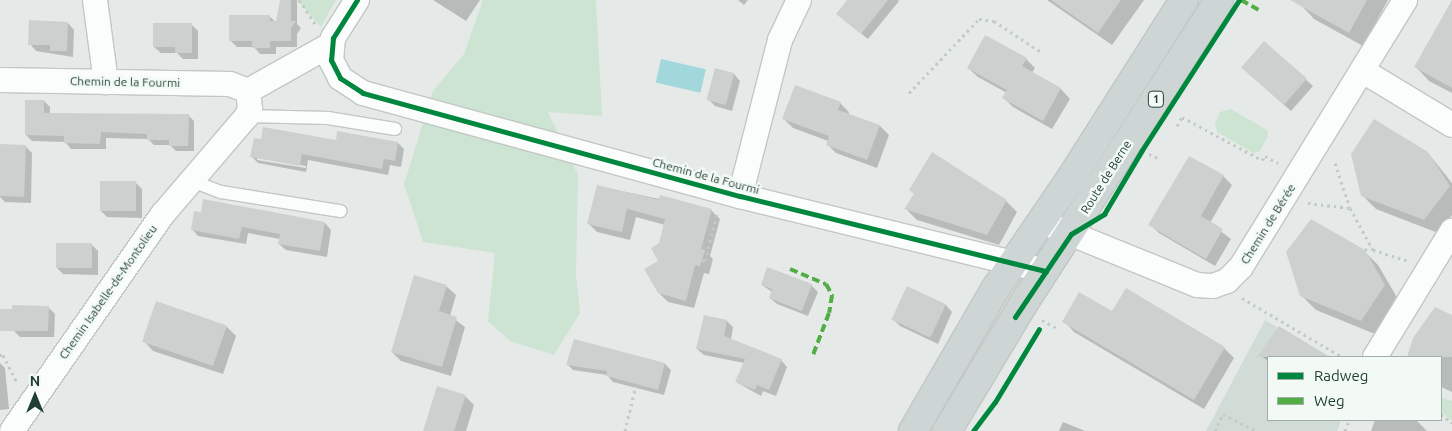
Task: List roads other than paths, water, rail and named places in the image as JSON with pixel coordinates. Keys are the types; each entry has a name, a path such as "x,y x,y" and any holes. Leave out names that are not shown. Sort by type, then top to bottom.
{"main road":[{"name":"1","path":"912,431 1014,261 1042,222 1184,0"},
{"name":"Route de Berne","path":"947,431 1046,270 1071,234 1219,0"}],"street":[{"path":"95,0 106,82"},
{"path":"247,116 250,109 248,91 330,45 340,23 357,0"},
{"path":"740,196 780,40 799,0"},
{"name":"Chemin de Bérée","path":"1042,222 1196,285 1213,286 1227,281 1241,267 1363,72 1405,0"},
{"name":"Chemin de la Fourmi","path":"330,45 334,70 350,87 363,94 740,196 1046,270"},
{"path":"1363,72 1452,125"},
{"name":"Chemin de la Fourmi","path":"0,80 230,84 248,91"},
{"name":"Chemin Isabelle-de-Montolieu","path":"12,431 132,256 192,180 247,116"},
{"path":"1376,356 1452,231"}],"lane":[{"path":"247,116 328,118 395,129"},
{"path":"192,180 222,192 340,211"}],"water":[{"path":"661,59 706,69 700,93 656,82"}]}
